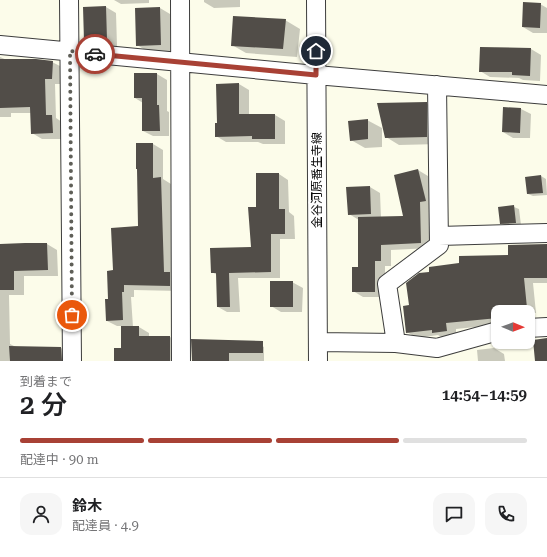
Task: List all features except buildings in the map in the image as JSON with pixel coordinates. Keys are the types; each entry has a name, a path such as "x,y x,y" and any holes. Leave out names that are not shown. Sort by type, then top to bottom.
{"street":[{"path":"69,0 72,361"},
{"path":"180,0 181,361"},
{"name":"金谷河原番生寺線","path":"316,0 318,361"},
{"path":"0,45 547,95"},
{"path":"396,342 387,284 439,245 437,85"},
{"path":"439,236 547,233"},
{"path":"535,328 547,327"},
{"path":"318,342 396,342 437,348 491,333"}],"way so far":[{"path":"72,315 70,51 95,54"}],"route":[{"path":"95,54 316,75 316,51"}]}
